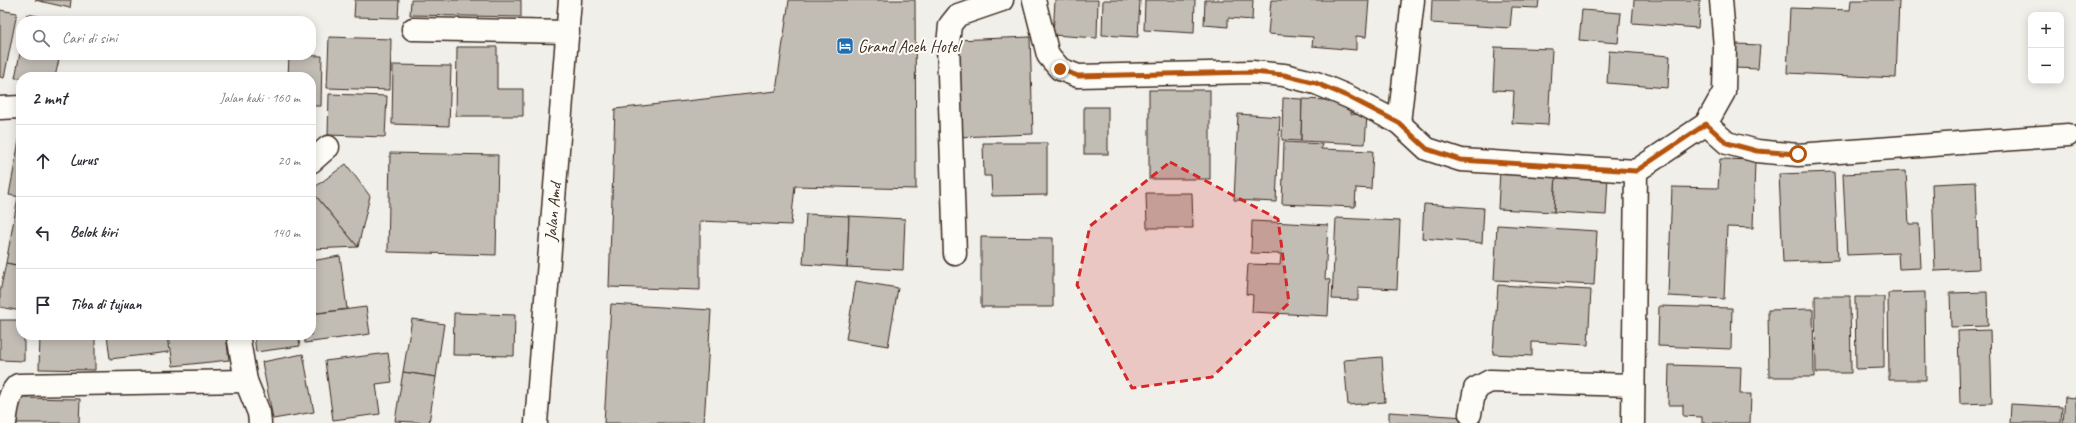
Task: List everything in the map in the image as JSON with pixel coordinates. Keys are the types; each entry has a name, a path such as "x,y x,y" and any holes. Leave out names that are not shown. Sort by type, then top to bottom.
{"street":[{"name":"Jalan Amd","path":"536,423 570,0"},
{"path":"955,254 948,44 950,25 958,15 1002,0"},
{"path":"1034,0 1048,54 1060,69 1078,76 1252,72 1284,75 1316,83 1349,97 1399,123 1427,149 1461,160 1636,171 1706,124 1724,92 1725,47 1721,0"},
{"path":"1399,123 1413,0"},
{"path":"413,29 568,32"},
{"path":"0,108 16,107"},
{"path":"1706,124 1727,143 1757,151 1798,154 2068,135"},
{"path":"316,158 328,147"},
{"path":"1633,423 1636,171"},
{"path":"239,340 246,380 260,423"},
{"path":"5,423 13,389 18,385 246,380"},
{"path":"1470,414 1475,389 1490,381 1633,386"}],"highlighted area":[{"path":"1170,162 1278,219 1289,303 1212,377 1132,388 1077,285 1090,226"}],"building":[{"path":"35,0 71,0 70,8"},
{"path":"355,0 399,0 398,18 354,17"},
{"path":"411,0 521,0 521,17 410,15"},
{"path":"789,0 915,0 916,189 795,186 791,225 700,221 700,290 609,287 615,109 776,91"},
{"path":"1055,0 1098,0 1097,38 1053,35"},
{"path":"1103,0 1140,0 1138,37 1102,35"},
{"path":"1145,0 1195,0 1194,33 1144,30"},
{"path":"1205,0 1253,0 1252,20 1228,18 1228,27 1204,25"},
{"path":"1271,0 1369,0 1366,37 1356,36 1356,50 1312,46 1313,37 1268,34"},
{"path":"1432,0 1539,0 1538,8 1512,7 1510,28 1431,23"},
{"path":"1634,0 1700,0 1698,28 1632,23"},
{"path":"1851,0 1899,0 1896,78 1787,73 1790,8 1850,10"},
{"path":"0,10 17,13 4,78 0,77"},
{"path":"1582,10 1621,13 1618,43 1579,40"},
{"path":"27,14 37,16 27,16"},
{"path":"329,37 391,39 390,90 327,88"},
{"path":"1030,37 1033,134 958,137 955,40"},
{"path":"1736,44 1760,45 1758,69 1735,68"},
{"path":"457,47 497,47 497,89 523,89 523,116 456,116"},
{"path":"1495,47 1552,49 1548,125 1512,123 1514,91 1493,90"},
{"path":"1609,51 1670,56 1668,88 1607,83"},
{"path":"316,56 322,56 321,106 316,106 316,72 288,72 289,60 316,60"},
{"path":"19,60 59,60 56,72 16,72"},
{"path":"393,65 451,66 449,126 392,124"},
{"path":"1149,90 1210,90 1210,179 1149,179"},
{"path":"329,94 387,96 385,137 328,135"},
{"path":"1283,98 1302,99 1301,141 1282,140"},
{"path":"1302,99 1351,101 1351,114 1367,115 1365,144 1301,141"},
{"path":"1084,107 1108,107 1108,154 1084,154"},
{"path":"1238,114 1280,117 1276,202 1234,200"},
{"path":"1284,142 1322,144 1321,149 1373,151 1371,189 1356,188 1355,207 1282,204"},
{"path":"983,143 1047,143 1047,195 992,196 991,176 984,176"},
{"path":"390,153 498,155 496,255 388,252"},
{"path":"16,157 16,196 9,195"},
{"path":"1720,159 1755,160 1753,228 1727,227 1724,299 1668,296 1672,187 1718,188"},
{"path":"346,164 370,196 358,247 316,196 316,186"},
{"path":"1500,170 1556,173 1554,212 1498,209"},
{"path":"1906,171 1909,224 1919,224 1921,268 1899,269 1898,253 1847,255 1843,174"},
{"path":"1834,172 1838,260 1783,262 1779,174"},
{"path":"1556,173 1608,175 1606,215 1554,212"},
{"path":"1976,182 1979,269 1935,271 1932,184"},
{"path":"1146,193 1192,193 1193,228 1147,228"},
{"path":"316,196 358,247 316,249"},
{"path":"1424,204 1484,208 1482,243 1422,238"},
{"path":"16,208 16,265 6,263"},
{"path":"806,214 849,216 847,267 803,264"},
{"path":"849,216 905,219 903,270 847,267"},
{"path":"1336,218 1400,221 1397,289 1358,287 1358,300 1332,299"},
{"path":"1252,221 1328,225 1325,279 1330,280 1328,316 1252,312 1253,295 1246,294 1248,264 1280,265 1281,254 1251,253"},
{"path":"1497,225 1597,231 1594,285 1494,280"},
{"path":"981,237 1053,238 1053,307 981,307"},
{"path":"340,256 347,309 316,313 316,260"},
{"path":"6,263 16,265 16,310 0,307 0,292"},
{"path":"856,281 898,288 888,346 846,339"},
{"path":"1498,285 1591,290 1588,345 1532,342 1532,356 1493,354"},
{"path":"1925,292 1926,380 1889,380 1888,293"},
{"path":"1987,292 1988,326 1951,327 1950,293"},
{"path":"1815,296 1850,296 1851,373 1816,373"},
{"path":"1855,297 1884,297 1884,368 1856,369"},
{"path":"611,304 711,310 704,423 604,423"},
{"path":"1659,306 1732,308 1731,349 1658,346"},
{"path":"366,307 370,334 305,343 305,340 316,340 316,313"},
{"path":"1813,309 1814,377 1769,377 1768,310"},
{"path":"454,313 515,315 514,356 453,355"},
{"path":"412,319 444,324 436,377 403,372"},
{"path":"0,320 16,320 16,340 24,340 24,361 0,360"},
{"path":"1990,330 1992,403 1960,404 1958,331"},
{"path":"40,340 95,340 95,370 39,369"},
{"path":"108,340 168,340 169,352 110,359"},
{"path":"170,340 227,340 229,360 173,366"},
{"path":"255,340 299,340 300,346 256,352"},
{"path":"388,353 392,382 376,384 380,414 333,420 325,361"},
{"path":"303,354 314,412 273,419 262,362"},
{"path":"1382,357 1385,402 1348,405 1344,360"},
{"path":"1669,365 1741,367 1740,394 1751,394 1750,423 1702,423 1702,417 1683,416 1683,405 1668,405"},
{"path":"403,372 436,377 429,423 395,421"},
{"path":"2065,397 2076,398 2076,423 2063,423"},
{"path":"17,398 80,399 79,423 17,423"},
{"path":"2011,404 2062,407 2061,423 2010,423"},
{"path":"1389,412 1465,417 1464,423 1389,423"}],"place":[{"name":"Grand Aceh Hotel","path":"845,46"}],"route":[{"path":"1060,69 1078,76 1252,72 1284,75 1316,83 1349,97 1399,123 1427,149 1441,155 1461,160 1636,171 1706,124 1727,143 1757,151 1798,154"}]}
